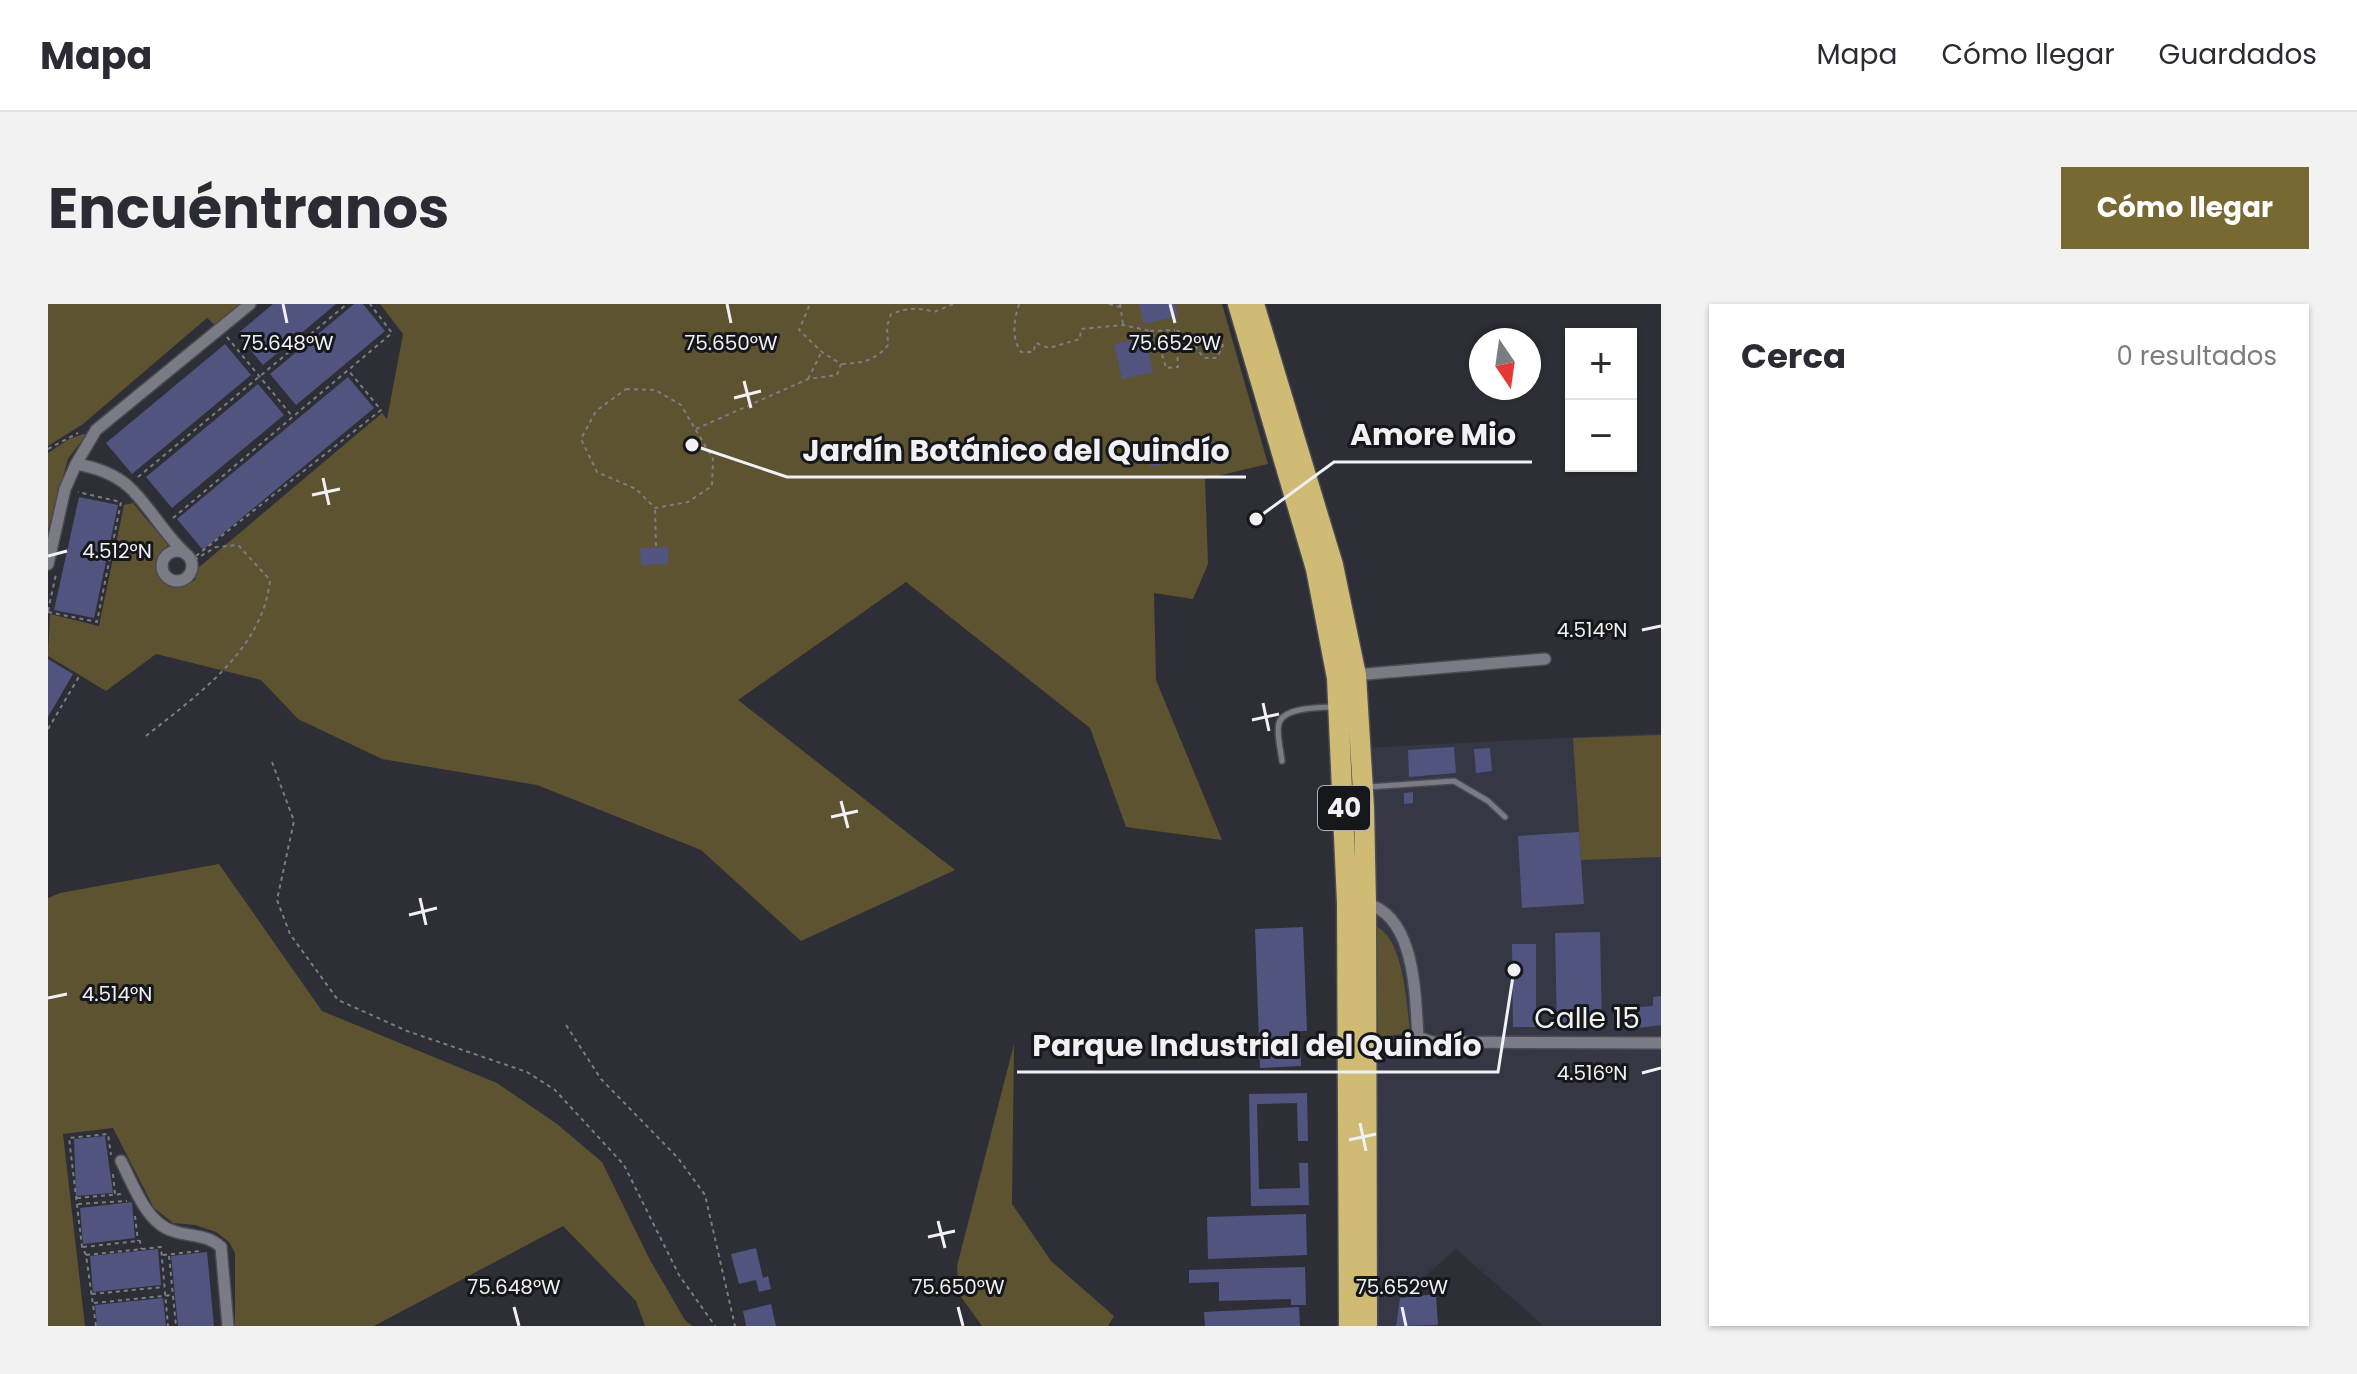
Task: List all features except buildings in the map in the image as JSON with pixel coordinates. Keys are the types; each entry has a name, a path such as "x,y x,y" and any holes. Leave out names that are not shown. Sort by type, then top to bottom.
{"highway":[{"name":"40","path":"1238,304 1346,676"},
{"name":"40","path":"1254,304 1333,565 1346,676 1365,1044 1367,1326"},
{"name":"40","path":"1348,706 1363,787 1356,903 1349,1326"}],"street":[{"path":"48,564 65,489 96,430 250,304"},
{"path":"76,464 95,468 128,486 183,553"},
{"path":"1346,676 1545,659"},
{"path":"1356,903 1380,907 1392,919 1403,941 1413,972 1418,1037"},
{"name":"Calle 15","path":"1418,1037 1432,1042 1661,1043"},
{"path":"121,1161 150,1214 170,1231 212,1239 221,1247 228,1326"}],"lane":[{"path":"1282,761 1278,724 1283,717 1292,712 1348,706"},
{"path":"1363,787 1454,781 1488,801 1505,817"}],"path":[{"path":"128,486 347,304"},
{"path":"161,527 392,333 370,304"},
{"path":"810,304 799,330 822,352 841,364 877,358 888,345 887,326 891,314 921,308 934,312 953,304"},
{"path":"1019,304 1014,319 1014,343 1021,352 1033,352 1036,343 1049,348 1080,339 1081,329 1123,325 1150,331 1176,330 1188,337 1204,358 1217,358 1223,345 1217,336 1188,337"},
{"path":"1109,304 1120,306 1123,325"},
{"path":"220,329 293,417"},
{"path":"1150,331 1160,347 1166,368 1178,367 1176,330"},
{"path":"808,379 822,352"},
{"path":"696,429 808,379 837,375 841,364"},
{"path":"183,553 381,410 348,370"},
{"path":"655,508 688,502 712,486 713,459 681,405 655,390 626,389 596,411 581,439 597,472 636,489 655,508 656,546"},
{"path":"48,449 85,430 96,430"},
{"path":"48,612 97,622 121,502 65,489"},
{"path":"146,736 209,685 245,645 267,600 270,580 238,545 183,553"},
{"path":"48,729 80,675"},
{"path":"272,762 294,821 277,900 290,934 338,1000 407,1031 527,1072 555,1090 624,1165 679,1275 715,1326"},
{"path":"566,1025 601,1079 678,1158 705,1195 735,1326"},
{"path":"1365,1044 1418,1037"},
{"path":"96,1326 86,1255 82,1247 69,1138 108,1134"},
{"path":"75,1198 129,1193"},
{"path":"77,1204 134,1200"},
{"path":"135,1213 141,1249"},
{"path":"82,1247 138,1241"},
{"path":"86,1255 161,1247 168,1326"},
{"path":"162,1256 210,1250"},
{"path":"169,1254 176,1326"},
{"path":"91,1294 164,1287"},
{"path":"93,1303 173,1295"}],"shaded area":[{"path":"48,304 240,304 215,325 207,318 83,424 48,446"},
{"path":"380,304 1222,304 1268,464 1205,479 1208,564 1193,599 1154,593 1156,680 1222,840 1126,827 1090,728 906,582 738,700 955,870 801,941 701,850 537,785 382,759 298,719 261,680 156,654 106,691 48,656 50,614 99,626 124,505 133,503 168,545 158,564 161,579 174,586 184,585 195,580 198,568 382,413 387,419 403,334"},
{"path":"86,435 68,459 48,531 48,453"},
{"path":"1661,733 1661,1326 1544,1326 1456,1249 1400,1298 1396,1326 1368,1326 1363,748"},
{"path":"1661,735 1661,857 1581,860 1573,738"},
{"path":"219,864 322,1011 497,1083 557,1124 602,1162 650,1260 685,1320 692,1326 645,1326 636,1301 563,1226 374,1326 235,1326 235,1253 229,1242 216,1232 195,1225 173,1223 154,1208 113,1128 63,1134 85,1326 48,1326 48,898 60,893"},
{"path":"1377,927 1386,934 1399,959 1410,1033 1376,1037"},
{"path":"1014,1044 1012,1204 1051,1261 1114,1316 1108,1326 982,1326 959,1294 957,1266"}],"place":[{"name":"Jardín Botánico del Quindío","path":"692,445"},
{"name":"Amore Mio","path":"1256,519"},
{"name":"Parque Industrial del Quindío","path":"1514,970"}]}
